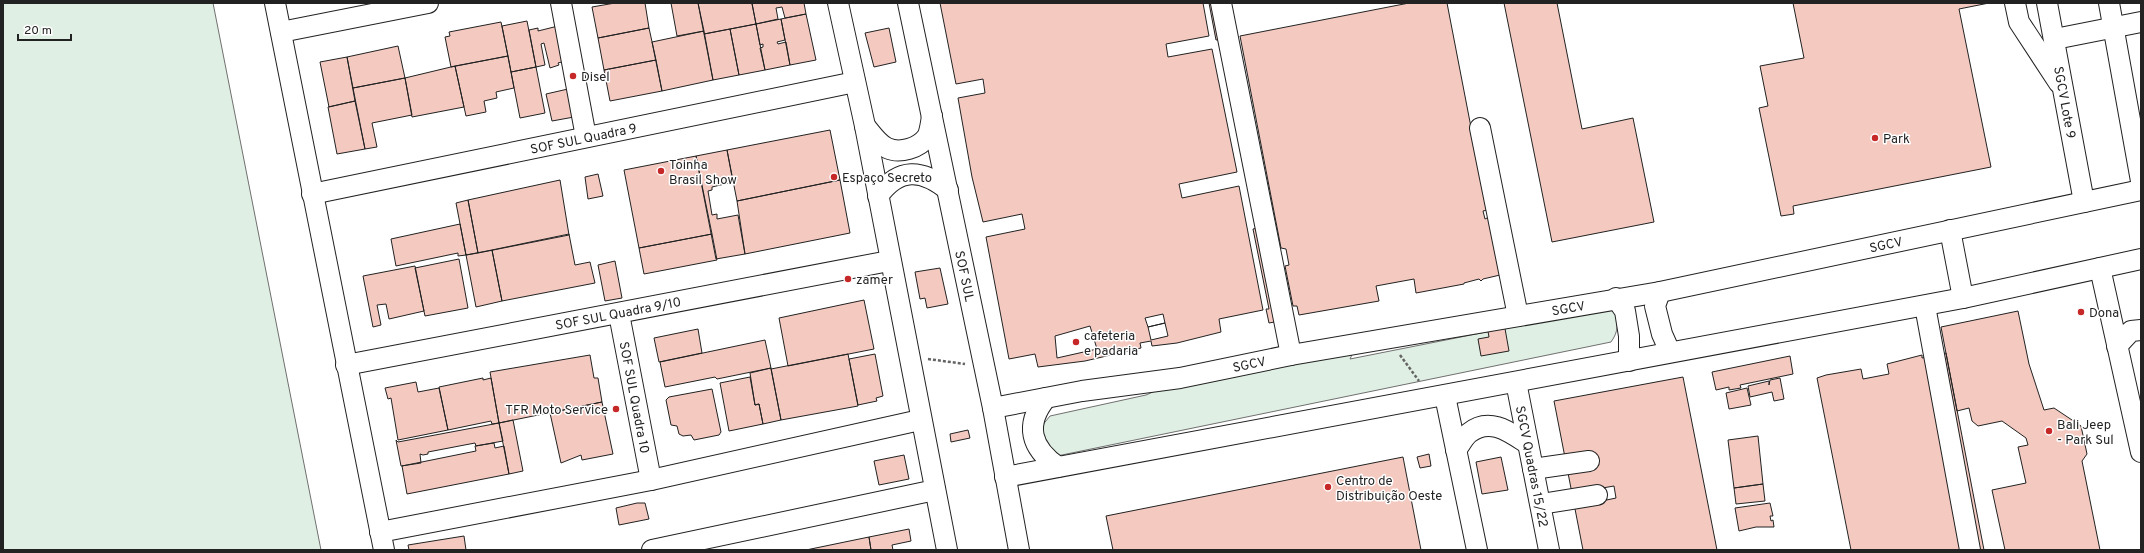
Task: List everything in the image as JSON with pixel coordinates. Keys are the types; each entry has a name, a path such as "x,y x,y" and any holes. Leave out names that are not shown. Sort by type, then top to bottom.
{"street":[{"path":"275,3 382,541 920,420"},
{"path":"281,32 428,3"},
{"path":"561,3 586,137"},
{"path":"838,3 878,196 920,420 947,550"},
{"name":"SOF SUL","path":"908,3 993,408 1018,550"},
{"path":"1221,3 1291,355"},
{"path":"2015,3 2020,22 2064,91"},
{"name":"SGCV Lote 9","path":"2047,3 2084,202"},
{"path":"2109,3 2141,181"},
{"path":"2054,39 2141,22"},
{"name":"SOF SUL Quadra 9","path":"312,194 855,82"},
{"path":"864,126 886,148 897,150 908,149 919,145 928,136 932,116"},
{"path":"1480,128 1518,316"},
{"path":"878,196 886,185 896,178 909,174 922,175 934,179 948,190"},
{"name":"SGCV","path":"993,408 1046,398 1180,378 1291,355 1616,298 1660,292 2141,190"},
{"path":"1950,230 1963,298"},
{"path":"1004,477 1629,362 1670,352 1925,306 2141,258"},
{"name":"SOF SUL Quadra 9/10","path":"346,365 890,262"},
{"path":"2100,268 2141,452"},
{"path":"1660,292 1654,306 1662,334 1670,352"},
{"path":"1616,298 1625,311 1629,336 1629,362"},
{"path":"1925,306 1970,550"},
{"name":"SOF SUL Quadra 10","path":"619,314 651,480"},
{"path":"2117,346 2131,331 2141,330"},
{"name":"SGCV Quadras 15/22","path":"1516,382 1550,550"},
{"path":"1439,397 1456,450 1477,550"},
{"path":"1046,398 1033,417 1033,431 1036,444 1043,456 1058,467"},
{"path":"1456,450 1469,433 1485,425 1500,426 1528,444"},
{"path":"1533,469 1589,461"},
{"path":"661,549 935,490"},
{"path":"1540,504 1596,495"}],"path":[{"path":"1387,338 1439,397"},
{"path":"908,357 984,366"}],"green space":[{"path":"3,3 213,3 321,550 3,550"},
{"path":"1597,310 1615,310 1617,327 1611,342 1057,456 1050,453 1041,427 1050,416 1146,395 1180,380 1356,346 1350,359"}],"building":[{"path":"615,3 645,3 649,28 598,38 592,7"},
{"path":"671,3 698,3 704,31 677,36"},
{"path":"698,3 752,3 756,24 704,34"},
{"path":"804,3 806,14 785,18 782,7 776,8 778,19 756,24 752,4"},
{"path":"940,3 1203,3 1209,36 1166,44 1168,57 1212,49 1237,172 1179,184 1182,198 1239,186 1263,310 1219,319 1221,332 1177,343 1152,346 1151,341 1140,343 1141,348 1085,361 1038,367 1035,354 1009,359 986,237 1025,229 1022,214 983,222 972,177 958,98 985,93 983,79 956,84"},
{"path":"1209,3 1217,3 1224,39 1216,40"},
{"path":"1409,3 1447,3 1487,210 1483,211 1485,219 1489,217 1500,275 1483,279 1481,281 1479,279 1464,284 1416,293 1414,279 1376,286 1379,301 1299,315 1297,306 1293,306 1285,266 1289,265 1286,249 1281,248 1240,36"},
{"path":"1504,3 1557,3 1582,129 1633,118 1654,222 1552,242"},
{"name":"Park","path":"1793,3 1989,3 1959,9 1991,167 1793,206 1794,214 1781,216 1759,108 1768,106 1760,66 1804,58"},
{"path":"806,14 816,60 790,65 781,19"},
{"path":"781,19 785,40 777,42 778,44 786,42 790,65 765,70 760,48 763,47 763,44 760,45 756,24"},
{"path":"527,21 536,67 511,72 502,26"},
{"path":"501,22 508,56 451,67 445,37 450,36 449,32"},
{"path":"756,24 765,70 739,75 730,29"},
{"path":"558,26 565,61 550,68 544,43 541,44 545,65 536,67 529,30 538,28 538,31"},
{"path":"649,28 656,60 604,70 598,38"},
{"path":"889,28 896,62 874,67 865,33"},
{"path":"730,29 739,75 713,80 704,34"},
{"path":"704,31 713,80 662,91 652,42"},
{"path":"398,46 405,78 353,88 347,57"},
{"path":"508,56 514,88 496,92 497,98 484,101 486,112 466,116 455,66"},
{"path":"347,57 355,101 329,107 320,62"},
{"path":"656,60 662,91 610,101 604,70"},
{"path":"455,66 464,107 412,117 405,78"},
{"path":"536,67 545,113 520,118 511,72"},
{"path":"405,78 412,115 372,123 377,147 365,149 353,88"},
{"path":"568,89 574,117 552,121 546,94"},
{"path":"355,101 365,149 337,154 328,107"},
{"path":"830,130 840,180 737,201 727,150"},
{"path":"727,150 733,182 712,187 712,190 708,191 712,215 717,214 717,219 738,215 745,254 716,259 696,156"},
{"path":"696,156 712,234 639,248 624,170"},
{"path":"598,174 603,196 588,199 585,177"},
{"path":"560,180 569,235 478,253 468,200"},
{"path":"840,180 850,233 745,254 737,201"},
{"path":"468,200 478,253 466,255 456,203"},
{"path":"460,224 466,255 458,256 458,253 396,266 391,239"},
{"path":"1261,227 1280,321 1269,323 1266,309 1269,309 1253,229"},
{"path":"569,234 575,265 590,262 595,283 502,301 492,250"},
{"path":"712,234 717,260 644,274 639,248"},
{"path":"492,250 502,301 476,307 466,255"},
{"path":"459,259 468,308 425,316 415,268"},
{"path":"615,261 622,298 605,301 598,265"},
{"path":"415,266 424,311 389,319 386,304 377,305 381,325 373,327 363,276"},
{"path":"940,268 948,304 927,308 925,298 920,299 915,272"},
{"path":"864,300 874,349 788,366 779,318"},
{"name":"Bali Jeep - Park Sul","path":"2018,311 2029,364 2044,410 2054,408 2081,426 2087,454 2082,461 2100,550 2005,550 1992,490 2026,483 2018,447 2028,445 2026,438 2002,421 1978,426 1972,421 1969,408 1957,411 1941,327"},
{"path":"1163,314 1165,323 1148,327 1145,318"},
{"path":"1165,323 1168,336 1151,340 1148,327"},
{"path":"1504,323 1509,351 1481,356 1478,339 1489,337 1487,326"},
{"name":"cafeteria e padaria","path":"1090,326 1097,349 1057,358 1055,336"},
{"path":"698,329 702,353 659,362 654,338"},
{"path":"765,340 771,368 717,379 715,377 665,387 660,362"},
{"path":"1946,353 1984,550 1851,550 1817,378 1861,369 1863,379 1889,374 1887,364 1922,355 1922,358"},
{"path":"848,354 858,406 781,420 771,369"},
{"path":"875,354 883,396 876,398 877,401 858,405 849,359"},
{"path":"590,355 594,378 598,378 602,402 499,423 490,372"},
{"path":"1790,356 1793,374 1740,385 1741,388 1729,390 1729,387 1716,390 1712,372"},
{"path":"771,368 781,420 763,424 759,404 755,405 750,373"},
{"path":"750,377 755,405 759,404 763,424 729,431 720,383"},
{"path":"1683,377 1717,550 1583,550 1554,401","holes":["1614,486 1616,498 1588,504 1585,491"]},
{"path":"483,378 483,380 491,378 499,423 492,424 491,421 448,430 439,387"},
{"path":"1780,378 1784,399 1774,401 1772,392 1750,397 1748,386 1769,381 1769,385 1770,380"},
{"path":"416,382 418,392 439,388 448,430 398,440 391,398 388,399 385,388"},
{"path":"1747,388 1751,405 1729,409 1726,393"},
{"path":"712,389 721,432 719,435 694,440 691,435 683,436 679,434 677,426 671,425 666,400 669,397"},
{"path":"602,402 613,454 582,460 581,455 561,463 550,413"},
{"path":"513,420 523,471 509,474 499,423"},
{"path":"499,423 503,441 476,446 475,443 428,452 428,454 420,454 421,463 401,466 396,440 398,442"},
{"path":"968,430 970,438 951,442 950,434"},
{"path":"1758,436 1763,484 1734,488 1728,440"},
{"path":"494,443 495,448 504,446 509,474 407,494 402,466 476,451 475,446"},
{"path":"1429,454 1431,466 1420,468 1417,457"},
{"path":"904,455 909,479 879,485 874,461"},
{"name":"Centro de Distribuição Oeste","path":"1403,457 1421,550 1113,550 1106,516"},
{"path":"1501,457 1508,490 1482,494 1476,462"},
{"path":"1763,484 1765,501 1736,504 1734,488"},
{"path":"637,503 645,503 649,519 619,525 616,508"},
{"path":"1770,503 1773,516 1770,516 1771,521 1773,520 1774,527 1756,527 1739,531 1735,508"},
{"path":"909,529 911,541 892,545 893,550 871,550 869,537"},
{"path":"464,536 466,550 409,550 408,545"},
{"path":"869,537 871,550 806,550"}],"place":[{"name":"Disel","path":"573,76"},
{"name":"Park","path":"1875,138"},
{"name":"Toinha Brasil Show","path":"661,171"},
{"name":"Espaço Secreto","path":"834,177"},
{"name":"zamer","path":"848,279"},
{"name":"Dona","path":"2081,312"},
{"name":"cafeteria e padaria","path":"1076,342"},
{"name":"TFR Moto Service","path":"616,409"},
{"name":"Bali Jeep - Park Sul","path":"2049,431"},
{"name":"Centro de Distribuição Oeste","path":"1328,487"}]}
